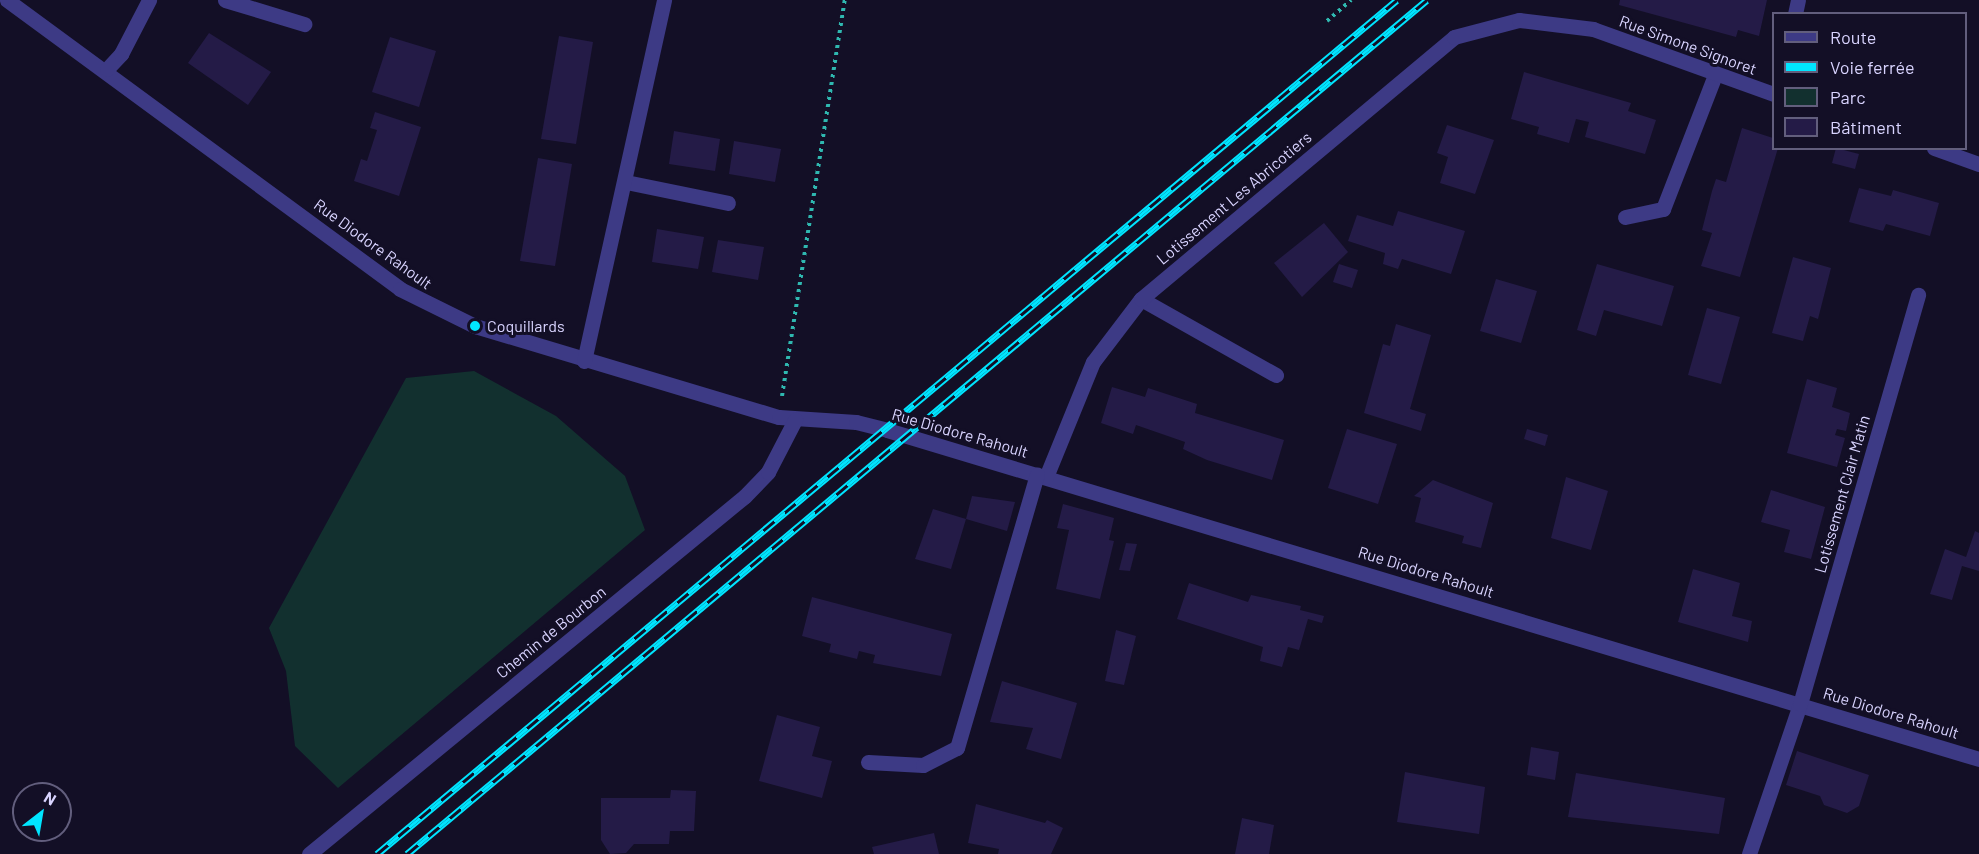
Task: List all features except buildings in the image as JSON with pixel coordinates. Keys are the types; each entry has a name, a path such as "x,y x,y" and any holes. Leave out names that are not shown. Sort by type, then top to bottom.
{"street":[{"name":"Rue Diodore Rahoult","path":"7,0 107,69 400,289 465,322 584,361 779,417 795,420 856,422 1979,759"},
{"path":"107,69 121,54 149,0"},
{"path":"225,0 304,24"},
{"path":"584,361 626,182 664,0"},
{"name":"Rue Simone Signoret","path":"1519,20 1593,29 1715,75 1772,94"},
{"name":"Lotissement Les Abricotiers","path":"868,762 924,765 957,748 1042,476 1093,362 1141,299 1454,37 1519,20"},
{"path":"1625,217 1663,209 1715,75"},
{"path":"1940,150 1979,164"},
{"path":"626,182 728,203"},
{"name":"Lotissement Clair Matin","path":"1749,854 1800,704 1918,295"},
{"path":"1141,299 1276,375"},
{"name":"Chemin de Bourbon","path":"309,854 745,496 768,472 795,420"}],"path":[{"path":"779,417 845,0"},
{"path":"1327,21 1351,0"}],"green space":[{"path":"474,371 556,416 625,476 645,530 338,788 295,746 286,671 269,628 406,378"}],"railway":[{"path":"377,854 1397,0"},
{"path":"407,854 1427,0"}],"place":[{"name":"Coquillards","path":"475,326"}]}
